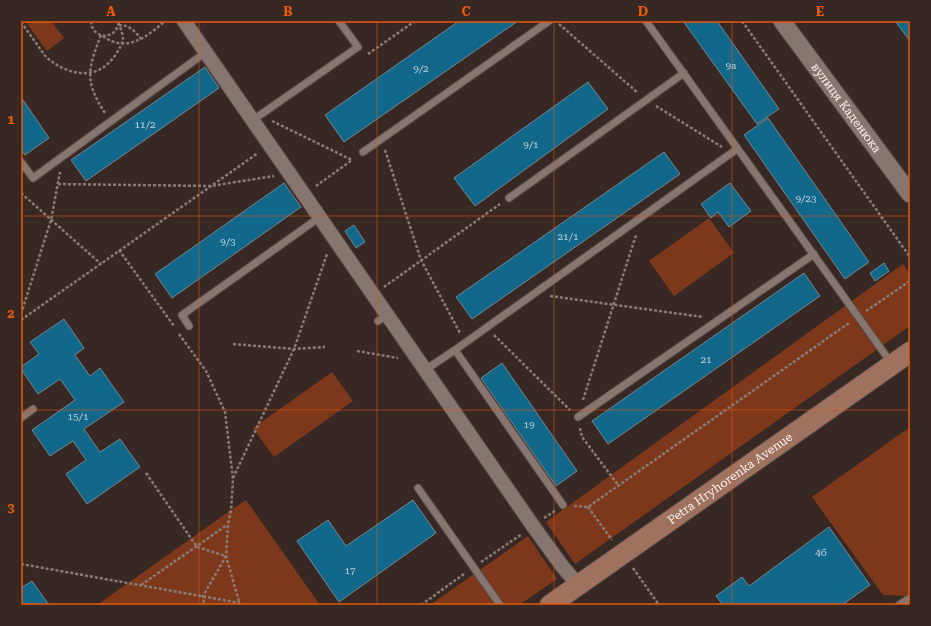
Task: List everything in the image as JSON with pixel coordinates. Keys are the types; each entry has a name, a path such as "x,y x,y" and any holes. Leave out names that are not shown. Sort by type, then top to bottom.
{"main road":[{"name":"Petra Hryhorenka Аvenue","path":"550,605 910,352"}],"street":[{"path":"184,21 373,294 383,318 423,366 533,526 562,566 579,586"},
{"name":"вулиця Каденюка","path":"782,21 910,194"}],"lane":[{"path":"253,120 358,47 339,21"},
{"path":"363,152 549,21"},
{"path":"646,21 684,73 734,151 814,254 892,364"},
{"path":"21,162 33,178 206,52"},
{"path":"509,198 684,73"},
{"path":"423,366 455,350 734,151"},
{"path":"189,326 182,315 320,217"},
{"path":"578,417 814,254"},
{"path":"455,350 563,505"},
{"path":"21,418 33,409"},
{"path":"418,488 500,605"},
{"path":"899,605 910,598"}],"path":[{"path":"91,21 93,29 114,43 122,43 146,37 165,21"},
{"path":"21,22 51,60 69,71 89,73 101,70 113,59 122,43 124,35 119,25 119,21"},
{"path":"555,21 646,100 734,151"},
{"path":"742,21 910,257"},
{"path":"102,35 115,32 119,25"},
{"path":"119,25 125,25 132,29 141,39"},
{"path":"102,35 91,60 89,73 91,87 95,98 110,122"},
{"path":"271,121 352,160"},
{"path":"382,139 421,260 465,342"},
{"path":"21,320 270,144"},
{"path":"304,194 363,152"},
{"path":"21,314 51,220 64,156"},
{"path":"58,184 211,186 290,173"},
{"path":"21,193 101,264"},
{"path":"373,294 509,198"},
{"path":"618,485 582,437 578,417 642,217"},
{"path":"233,479 294,349 333,236"},
{"path":"119,250 174,327"},
{"path":"421,605 563,505 588,507 910,280"},
{"path":"534,294 720,319"},
{"path":"487,327 578,417"},
{"path":"21,564 203,596 240,604 226,556 228,525 232,510 233,479 225,412 206,371 179,333"},
{"path":"233,344 294,349 325,347"},
{"path":"357,351 423,366"},
{"path":"146,473 197,547 226,556"},
{"path":"141,585 228,525"},
{"path":"204,605 203,596 226,556"},
{"path":"653,596 658,605"}],"shaded area":[{"path":"25,21 51,21 64,38 47,51"},
{"path":"709,218 734,253 674,296 649,261"},
{"path":"903,264 910,274 910,326 575,564 546,522"},
{"path":"332,372 353,401 274,457 253,428"},
{"path":"910,427 910,595 883,595 812,497"},
{"path":"246,500 320,605 97,605 231,510"},
{"path":"528,536 557,579 519,605 430,605"}],"building":[{"path":"459,21 518,21 344,142 325,115"},
{"path":"683,21 717,21 779,109 757,124"},
{"path":"895,21 910,21 910,41"},
{"path":"205,67 219,88 86,181 71,160"},
{"path":"588,82 608,109 475,206 454,178"},
{"path":"21,97 49,138 25,155 21,149"},
{"path":"768,118 869,262 845,279 744,135"},
{"path":"664,152 680,174 472,319 456,297"},
{"path":"284,183 301,207 172,298 155,274"},
{"path":"730,183 751,211 729,227 718,212 711,218 701,204"},
{"path":"354,225 365,242 356,248 345,231"},
{"path":"884,263 889,271 875,281 870,273"},
{"path":"804,273 820,296 608,444 592,421"},
{"path":"64,319 84,348 75,355 90,376 100,368 124,402 84,429 100,452 120,439 140,467 87,504 66,474 86,460 73,441 50,456 32,430 75,400 60,379 38,394 21,369 21,367 39,354 30,342"},
{"path":"502,363 577,471 556,486 481,378"},
{"path":"413,500 436,533 339,602 297,541 328,520 346,546"},
{"path":"829,527 870,585 842,605 723,605 716,596 742,577 749,586"},
{"path":"32,581 49,605 21,605 21,588"}]}
